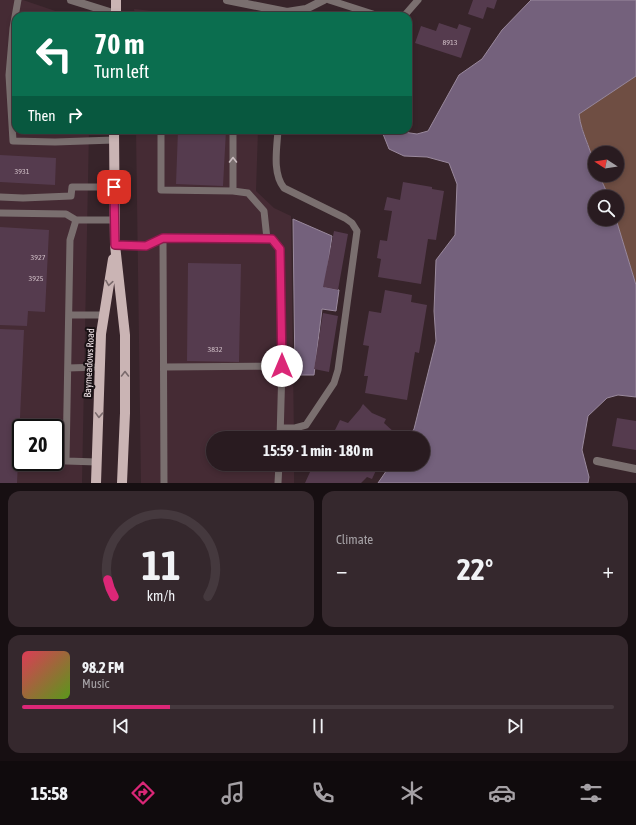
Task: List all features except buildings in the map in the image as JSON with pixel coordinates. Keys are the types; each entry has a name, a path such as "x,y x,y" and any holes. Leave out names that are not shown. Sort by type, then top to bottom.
{"main road":[{"path":"116,0 116,12"},
{"name":"Baymeadows Road","path":"114,135 115,245 125,335 125,413 122,483"},
{"name":"Baymeadows Road","path":"96,483 101,334 115,245"},
{"path":"125,413 129,483"}],"street":[{"path":"71,0 107,12"},
{"path":"227,0 287,12 306,9 324,0"},
{"path":"597,462 636,469"}],"lane":[{"path":"16,12 18,0"},
{"path":"329,0 366,12"},
{"path":"408,12 418,0"},
{"path":"12,40 9,75 12,124"},
{"path":"13,134 13,141 55,142 114,135"},
{"path":"161,134 161,190 233,191 248,193 264,211 267,239"},
{"path":"233,134 233,191"},
{"path":"278,134 277,173 279,181 284,188 345,218 352,223 357,231 338,370 334,383 306,425 295,428 281,428"},
{"path":"0,197 23,198 71,196 72,187 114,187"},
{"path":"0,213 66,214 76,220 115,220"},
{"path":"76,220 70,240 66,461 97,462"},
{"path":"115,245 146,246 163,238 272,239 280,249 282,366 281,431"},
{"path":"163,238 164,483"},
{"path":"69,315 104,315"},
{"path":"164,367 282,366"},
{"path":"68,368 100,367"},
{"path":"278,483 279,471"}],"shaded area":[{"path":"0,0 23,0 58,12 12,12 12,134 89,134 82,483 0,483"},
{"path":"531,0 636,0 636,76 579,114 580,122 588,146 588,182 602,182 606,190 588,190 588,226 618,226 636,285 636,397 618,395 607,398 588,416 582,450 589,477 588,483 378,483 386,471 430,471 430,431 413,431 436,341 434,311 436,260 455,235 457,184 449,163 427,157 404,156 389,149 383,134 417,134 428,131 459,75 482,59 502,30"},
{"path":"134,9 161,12 134,12"},
{"path":"636,76 636,285 618,226 624,226 624,190 606,190 602,182 624,182 624,146 588,146 580,122 579,114"},
{"path":"136,134 258,134 256,191 274,208 291,216 294,431 206,431 206,471 294,471 294,483 141,483"},
{"path":"293,219 332,236 325,287 339,290 336,311 322,309 314,375 295,375"}],"route":[{"path":"114,187 115,245 146,246 163,238 272,239 280,249 282,366"}]}
